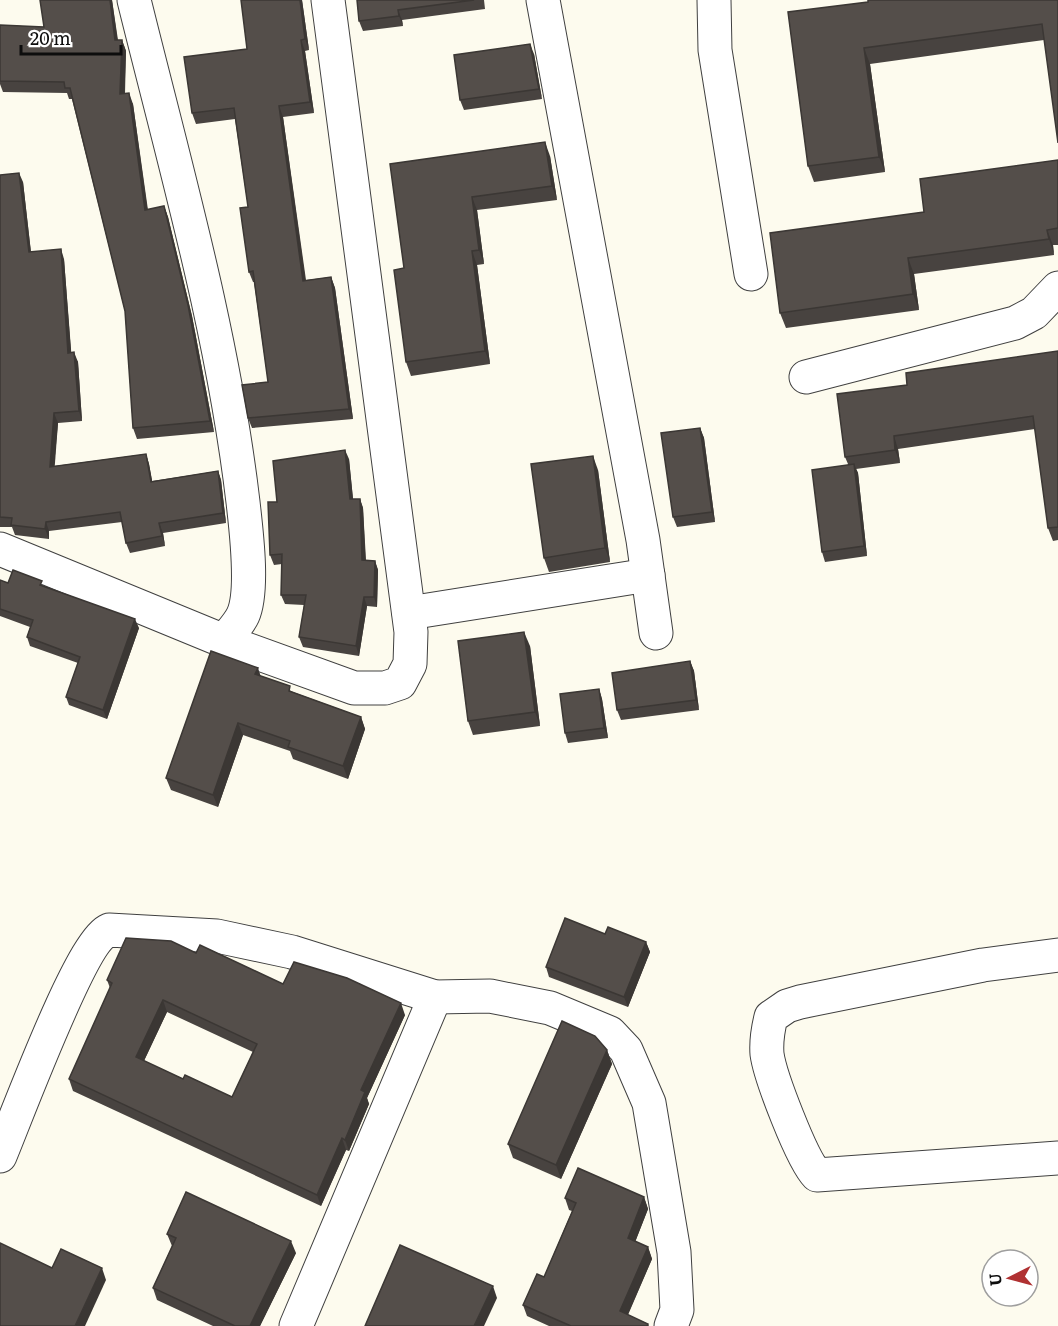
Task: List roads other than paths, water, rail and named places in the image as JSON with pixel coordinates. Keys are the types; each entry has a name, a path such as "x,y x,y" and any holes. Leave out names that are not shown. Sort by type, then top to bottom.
{"street":[{"path":"135,0 185,200 233,421 247,538 247,596 243,615 224,641"},
{"path":"0,549 224,641 354,688 385,688 400,683 410,664 409,613 328,0"},
{"path":"543,0 648,575 656,633"},
{"path":"714,0 715,50 751,273"},
{"path":"806,377 1015,323 1034,313 1058,288"},
{"path":"409,613 648,575"},
{"path":"0,1156 77,972 98,936 109,930 218,936 292,952 435,997 490,996 550,1008 610,1033 626,1050 649,1103 674,1252 681,1321"},
{"path":"1058,955 983,964 800,1002 787,1006 771,1017 766,1042 768,1058 798,1144 806,1161 817,1175 1058,1158"},
{"path":"296,1326 435,997"}]}
